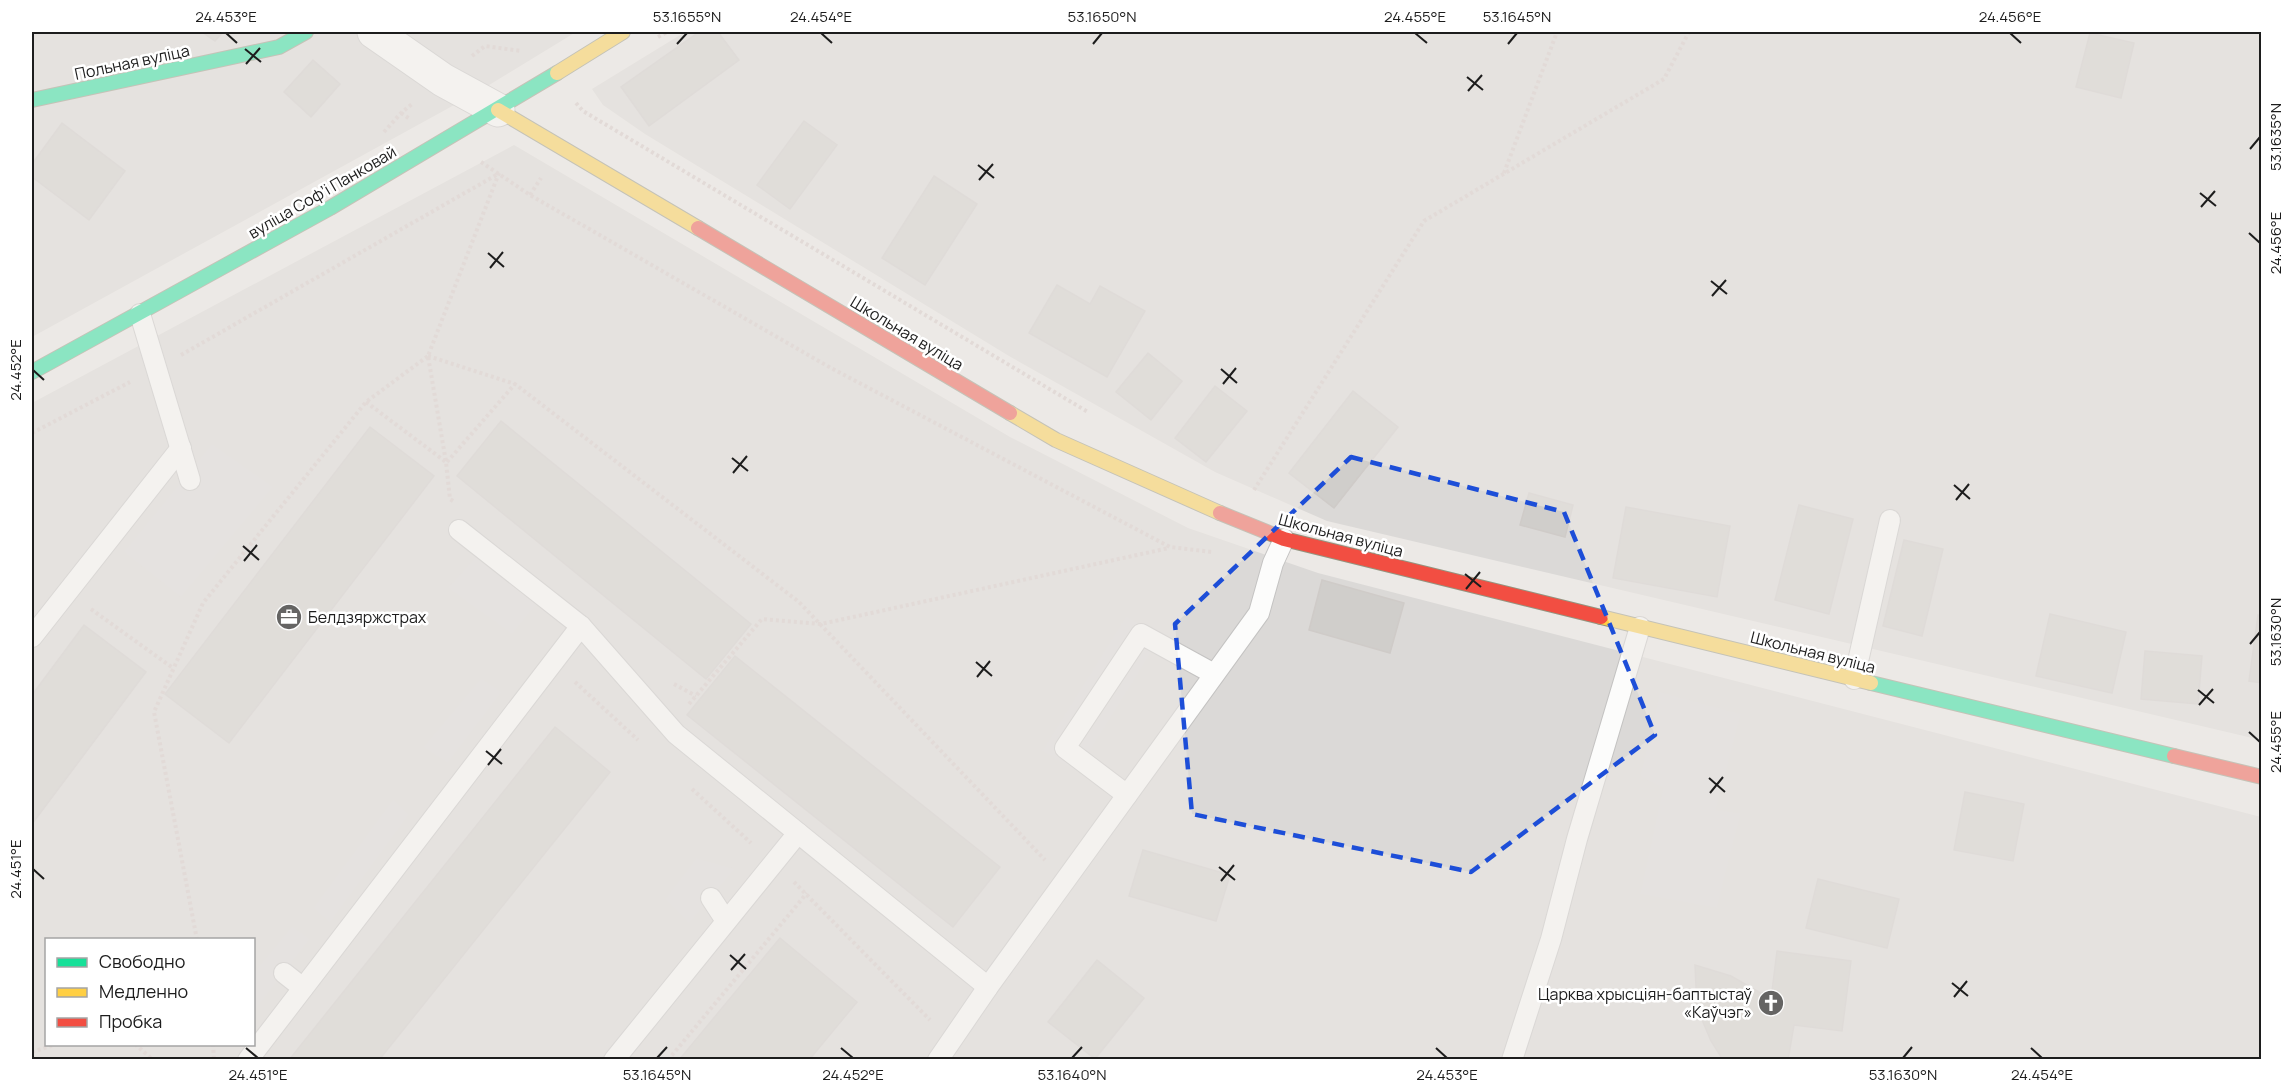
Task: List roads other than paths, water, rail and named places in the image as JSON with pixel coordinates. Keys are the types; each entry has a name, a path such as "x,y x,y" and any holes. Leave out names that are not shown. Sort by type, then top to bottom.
{"street":[{"name":"Польная вуліца","path":"32,100 279,47 306,32"},
{"path":"374,32 443,80 498,110"},
{"name":"вуліца Софʼі Панковай","path":"32,372 140,315 498,110 623,32"},
{"name":"Школьная вуліца","path":"498,110 1056,440 1237,521 1284,539 2262,777"}],"lane":[{"path":"140,315 190,480"},
{"path":"32,637 180,448"},
{"path":"1854,679 1890,520"},
{"path":"459,530 581,626 676,734 988,987"},
{"path":"938,1059 1259,613 1273,563 1284,539"},
{"path":"248,1059 581,626"},
{"path":"1512,1059 1551,939 1577,839 1640,627"},
{"path":"1127,795 1065,748 1141,634 1214,674"},
{"path":"614,1059 798,833"},
{"path":"711,897 726,921"},
{"path":"284,973 303,988"}],"place":[{"name":"Белдзяржстрах","path":"289,617"},
{"name":"Царква хрысціян-баптыстаў «Каўчэг»","path":"1771,1003"}]}
